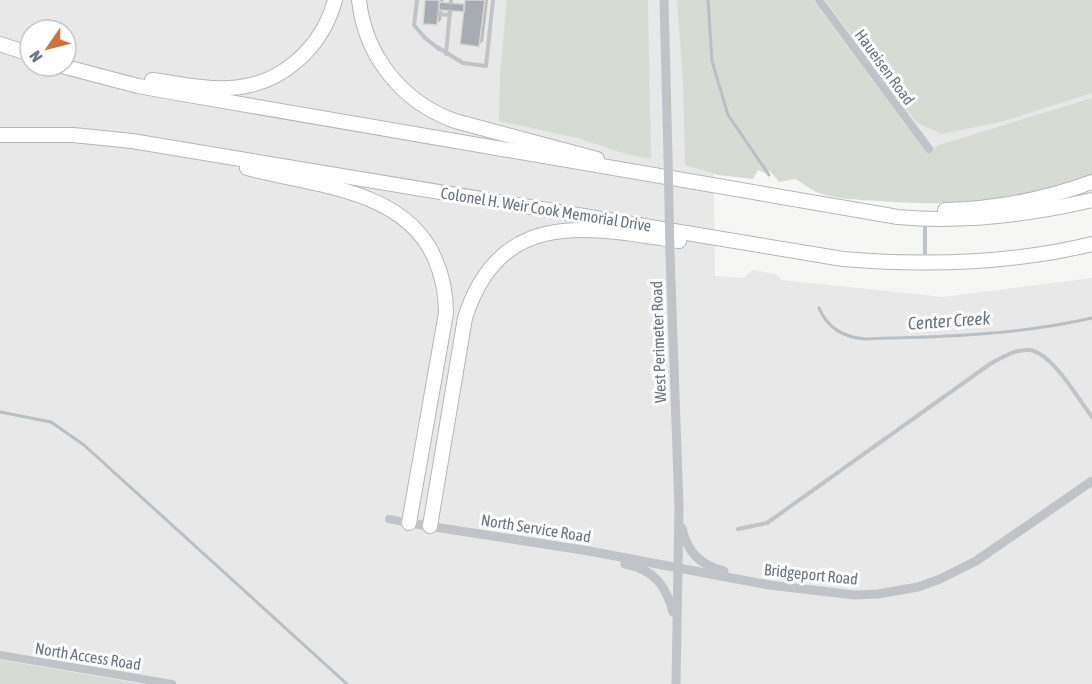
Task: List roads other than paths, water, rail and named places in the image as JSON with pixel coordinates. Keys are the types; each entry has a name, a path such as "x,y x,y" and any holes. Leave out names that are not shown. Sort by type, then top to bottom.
{"highway":[{"path":"78,64 147,80 212,88 243,87 278,75 304,55 324,30 335,0"},
{"path":"359,0 368,38 384,68 399,87 429,110 455,121 563,149 641,174"},
{"path":"0,44 18,51"},
{"path":"78,70 160,90 898,217 925,219 1000,216 1053,209 1092,200"},
{"name":"Colonel H. Weir Cook Memorial Drive","path":"0,135 73,135 176,148 843,259 925,264 993,261 1092,244"},
{"path":"176,148 262,172 367,197 403,217 428,245 444,284 446,313 410,523"},
{"path":"814,203 913,210 983,208 1042,197 1092,182"},
{"path":"430,526 465,318 470,300 480,283 504,254 531,238 549,232 573,229 612,231 687,242 779,250"}],"street":[{"name":"West Perimeter Road","path":"664,0 679,507 676,684"},
{"name":"Haueisen Road","path":"819,0 929,149"},
{"name":"Bridgeport Road","path":"677,567 744,581 855,595 878,594 918,587 940,579 975,561 1092,481"},
{"path":"679,507 685,539 691,551 702,563 712,568 793,588"},
{"name":"North Service Road","path":"389,519 677,567"},
{"path":"589,551 634,565 653,574 663,585 676,625"},
{"name":"North Access Road","path":"0,655 172,684"}],"lane":[{"path":"417,0 414,25 419,32 446,54"},
{"path":"437,47 463,63 486,66 493,0"},
{"path":"416,11 424,12"},
{"path":"438,14 450,13 446,54"},
{"path":"925,219 925,264"},
{"path":"738,529 767,523 990,364 1012,352 1027,350 1040,352 1050,361 1092,417"}],"waterway":[{"name":"Center Creek","path":"708,0 712,61 728,115 769,175"},
{"name":"Center Creek","path":"819,308 832,327 844,334 865,339 1008,332 1092,318"},
{"path":"0,412 51,422 84,445 347,684"}]}
